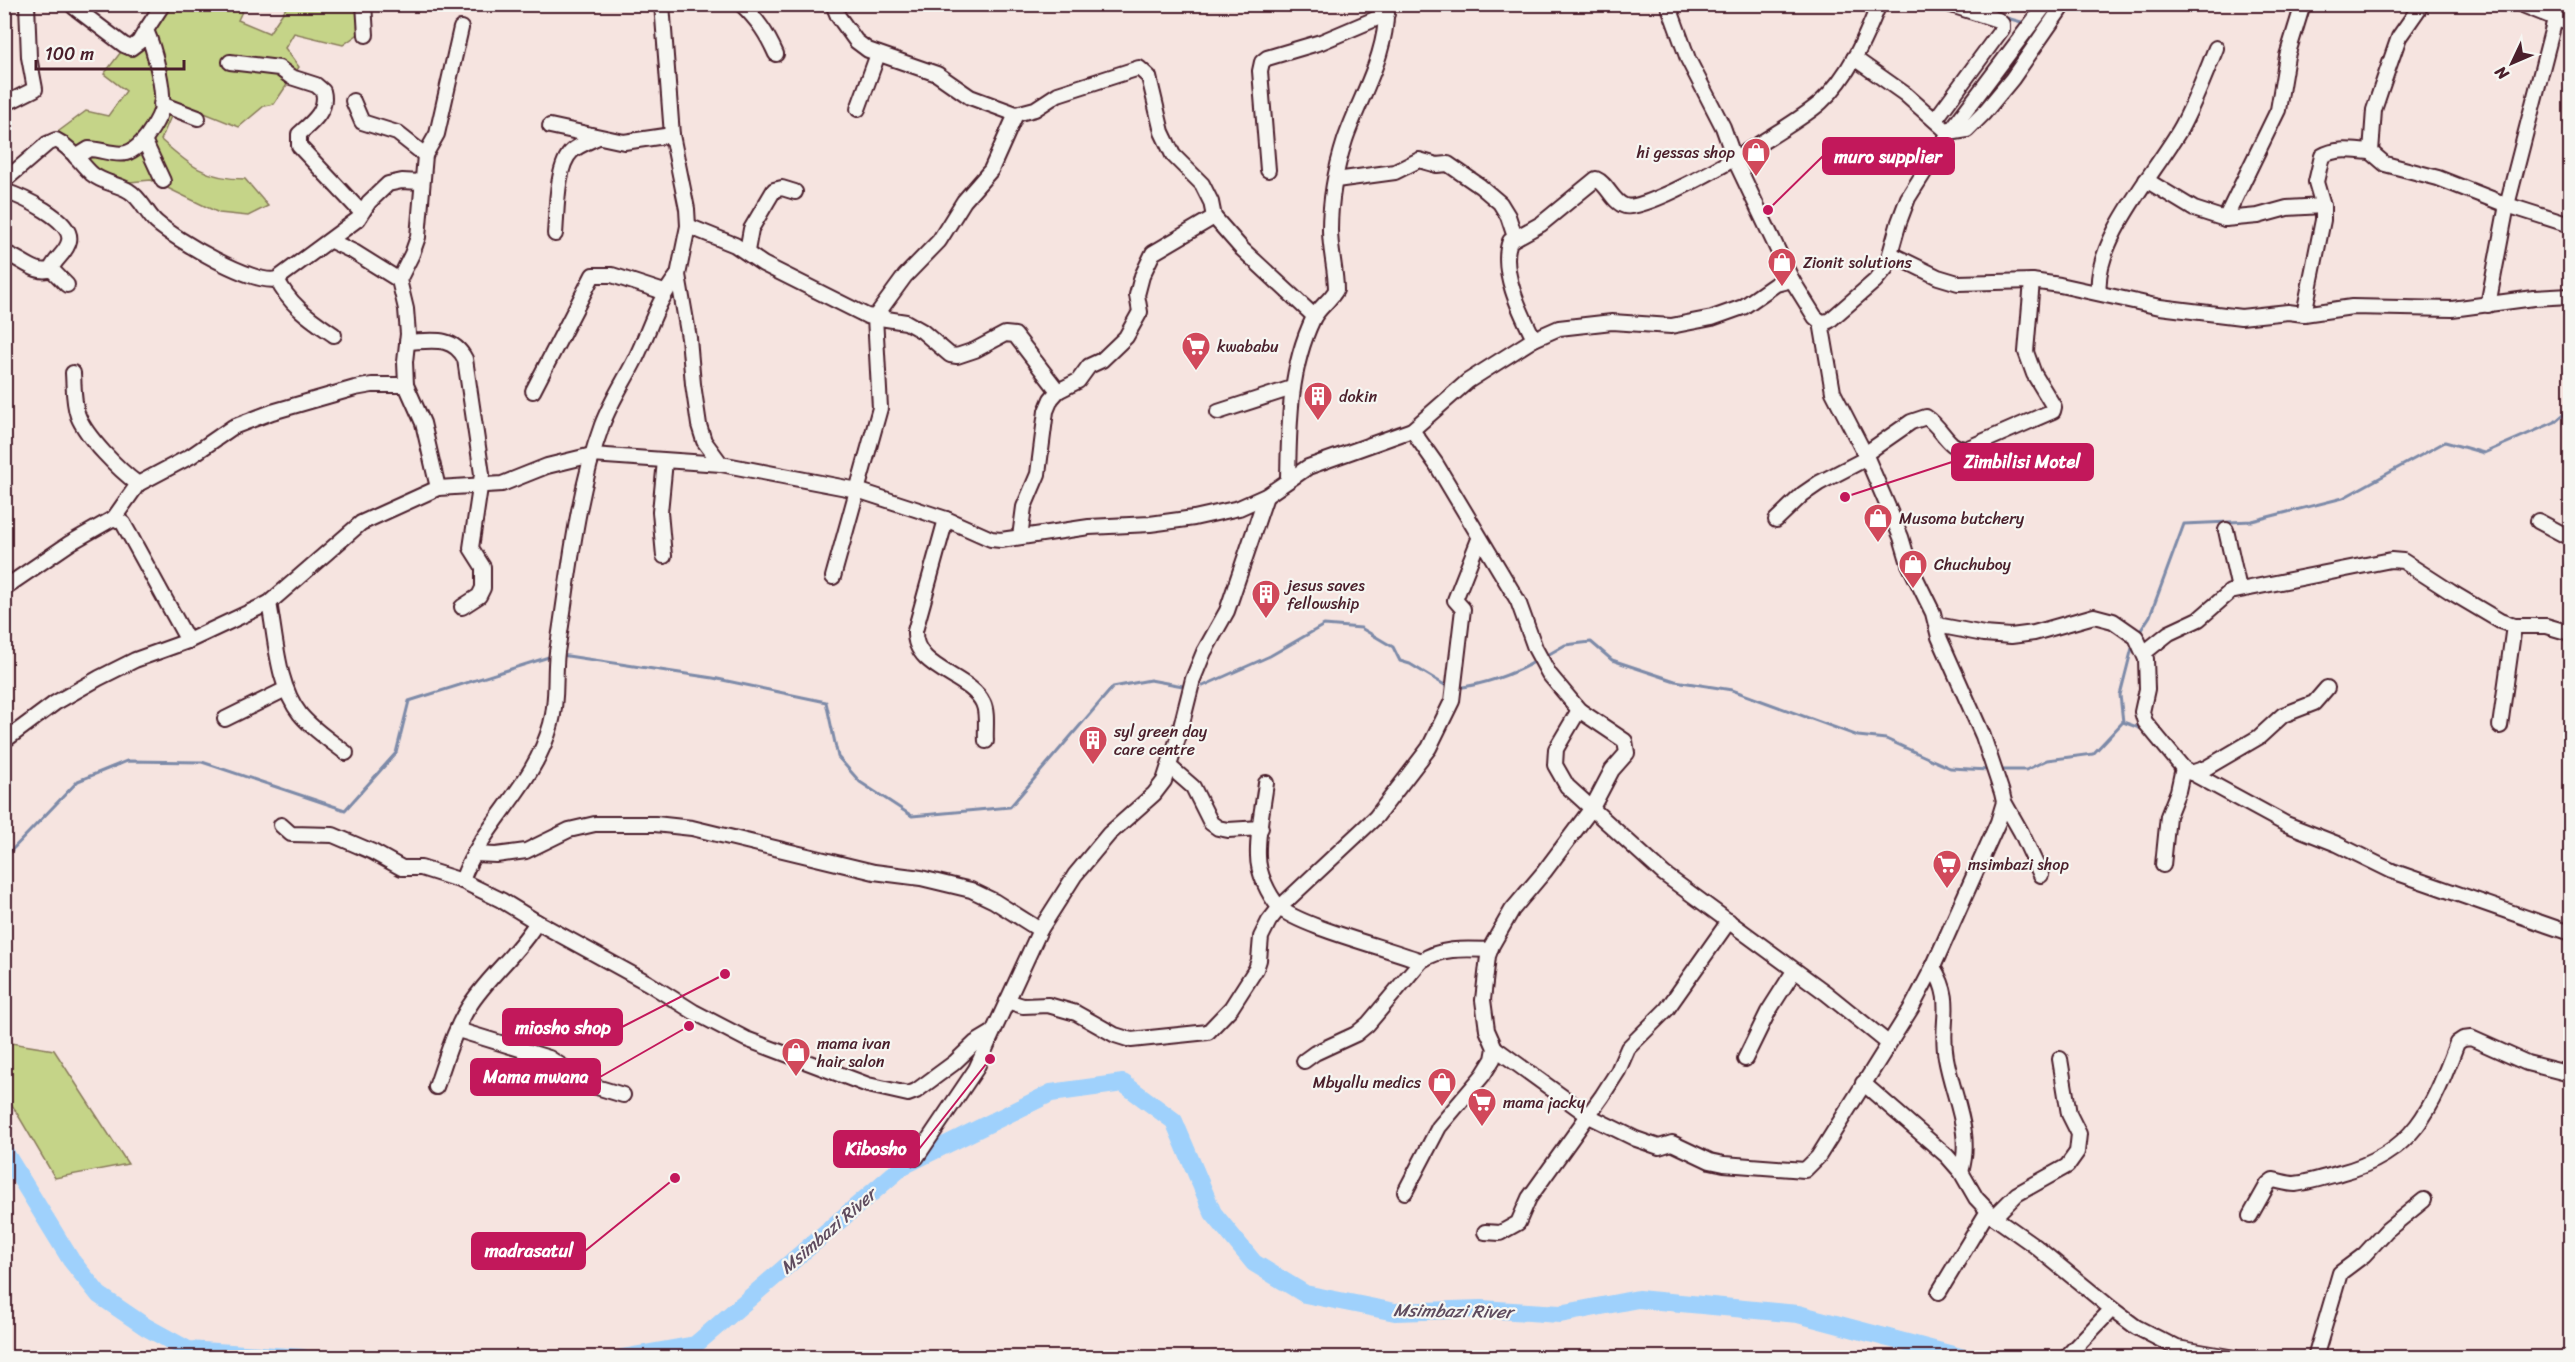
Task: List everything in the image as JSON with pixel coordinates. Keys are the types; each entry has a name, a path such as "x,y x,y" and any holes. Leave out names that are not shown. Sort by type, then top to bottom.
{"street":[{"path":"13,100 35,89 29,57 27,4"},
{"path":"74,7 131,48 139,42 163,4"},
{"path":"364,4 366,35"},
{"path":"662,4 672,135 687,209 687,226 678,275 689,338 699,425 704,441 721,464"},
{"path":"741,4 757,19 776,54"},
{"path":"833,4 838,16 856,40 868,50 937,74 970,98 1016,114 1035,109 1058,94 1139,68 1149,77 1162,132 1173,155 1202,184 1211,202 1214,217 1242,249 1314,316"},
{"path":"1668,4 1688,59 1723,127 1734,158 1792,280 1815,317 1821,322 1833,392 1866,456 1901,537 1909,564 1937,625 1939,637 1983,736 2004,802 2041,875"},
{"path":"1534,339 1518,308 1510,278 1507,250 1510,241 1541,224 1596,179 1624,206 1634,207 1671,194 1798,121 1834,88 1854,58 1879,4"},
{"path":"1935,120 2002,29 2002,24 1998,20 1948,4"},
{"path":"1821,322 1829,321 1875,281 1886,268 1908,198 1949,133 2046,4"},
{"path":"1949,133 1966,130 1983,114 2012,79 2064,4"},
{"path":"2224,219 2278,110 2287,56 2303,4"},
{"path":"2422,4 2399,37 2381,89 2374,110 2371,152 2385,164 2438,178 2507,205 2571,225"},
{"path":"2520,4 2571,24"},
{"path":"1268,170 1260,71 1262,62 1267,58 1321,42 1386,9"},
{"path":"1288,479 1292,388 1302,347 1314,316 1332,298 1336,290 1330,231 1336,180 1345,141 1375,67 1386,9"},
{"path":"2488,305 2507,205 2555,19"},
{"path":"438,488 423,423 406,384 406,309 399,280 418,237 421,183 426,155 440,122 461,28"},
{"path":"76,157 89,149 116,154 126,153 144,140 161,111 160,79 146,30"},
{"path":"2099,293 2097,277 2118,227 2192,106 2216,48"},
{"path":"858,109 878,54"},
{"path":"1854,58 1899,88 1949,133"},
{"path":"230,62 279,68 291,77 316,85 323,91 324,105 321,112 299,134 299,146 361,212"},
{"path":"353,101 362,122 397,133 426,155"},
{"path":"162,104 198,118"},
{"path":"833,578 880,408 875,317 905,276 939,241 964,201 991,170 1016,114"},
{"path":"550,126 624,142 672,135"},
{"path":"555,234 562,169 573,150 598,137"},
{"path":"4,181 34,154 56,140 66,145 95,176 131,192 159,225 218,262 262,280 278,279 331,241 350,222 358,219 375,194 388,184 402,181 421,183"},
{"path":"144,140 163,181"},
{"path":"2304,314 2319,245 2323,206 2316,182 2322,156 2331,151 2342,150 2371,152"},
{"path":"1336,180 1395,172 1419,160 1437,165 1448,164 1500,203 1508,216 1515,237"},
{"path":"2146,180 2194,209 2224,219 2258,216 2287,208 2323,206"},
{"path":"747,251 751,230 774,190 782,188 795,192"},
{"path":"4,191 24,198 46,211 68,230 69,236 67,246 51,269 44,273 4,253"},
{"path":"1020,537 1024,507 1038,474 1046,411 1051,399 1058,391 1078,381 1089,366 1102,360 1126,337 1140,312 1137,295 1142,276 1153,253 1214,217"},
{"path":"687,226 747,251 763,264 867,316 906,322 922,331 950,356 975,350 1005,334 1015,335 1058,391"},
{"path":"331,241 354,252 399,280"},
{"path":"1892,254 1938,277 1958,283 2032,281 2160,307 2241,317 2288,312 2304,314 2352,308 2452,309 2534,298 2571,296"},
{"path":"51,269 67,285"},
{"path":"533,391 592,275 612,275 664,292"},
{"path":"462,881 474,854 535,767 551,725 557,696 557,654 570,568 592,455 615,393 635,360 664,292 678,275"},
{"path":"278,279 285,295 313,321 334,335"},
{"path":"4,741 55,703 99,678 135,660 189,641 269,603 361,523 438,488 502,484 547,466 592,455 721,464 857,490 946,519 990,539 1194,518 1239,508 1266,496 1308,467 1412,430 1468,381 1534,339 1559,328 1612,322 1671,326 1712,318 1743,307 1776,284 1792,280"},
{"path":"1776,520 1803,494 1866,456 1911,422 1926,417 1937,424 1950,444 1957,449 1966,449 2054,411 2054,407 2034,374 2026,352 2032,281"},
{"path":"407,342 452,343 460,348 465,360 482,474 471,548 483,567 483,588 479,596 462,607"},
{"path":"73,373 75,401 79,417 104,451 138,484"},
{"path":"4,588 41,565 70,543 114,518 138,484 191,456 233,427 272,412 355,388 372,384 406,384"},
{"path":"1218,412 1292,388"},
{"path":"1405,1192 1439,1127 1490,1067 1495,1056 1495,1048 1487,1030 1483,1000 1490,950 1512,910 1592,808 1612,770 1627,753 1625,741 1579,710 1549,674 1535,648 1518,602 1479,539 1449,484 1412,430"},
{"path":"664,556 660,512 665,461"},
{"path":"916,1158 975,1069 1040,930 1075,875 1109,834 1154,794 1164,781 1170,767 1193,679 1204,652 1227,611 1266,496"},
{"path":"114,518 123,524 189,641"},
{"path":"946,519 915,630 915,641 920,651 941,670 980,696 985,707 986,741"},
{"path":"2538,521 2571,538"},
{"path":"2226,530 2239,589"},
{"path":"1007,1001 1023,1006 1048,1005 1077,1013 1115,1035 1131,1040 1208,1032 1232,1008 1256,969 1261,937 1269,921 1280,907 1354,839 1388,803 1429,748 1452,701 1462,609 1455,600 1479,539"},
{"path":"2144,653 2169,633 2199,619 2230,592 2391,560 2403,561 2500,621 2514,626 2546,626 2571,633"},
{"path":"269,603 286,689 301,715 346,753"},
{"path":"1937,625 1984,634 2011,636 2034,633 2094,616 2113,621 2136,638 2144,653 2148,667 2147,689 2142,704 2145,722 2187,770 2286,824 2337,844 2392,871 2571,933"},
{"path":"2500,726 2514,626"},
{"path":"2187,770 2206,768 2259,736 2283,715 2314,703 2327,688"},
{"path":"225,719 286,689"},
{"path":"1579,710 1556,749 1555,765 1567,786 1664,874 1888,1043"},
{"path":"1170,767 1193,787 1211,823 1218,828 1228,830 1261,828"},
{"path":"2163,865 2168,816 2187,770"},
{"path":"1266,783 1258,856 1260,873 1280,907 1306,922 1421,961"},
{"path":"1495,1048 1589,1116 1636,1139 1659,1146 1672,1143 1710,1161 1724,1164 1805,1170 1818,1157 1916,1000 1998,822 2004,802"},
{"path":"474,854 496,855 526,851 569,830 595,824 655,824 692,828 874,872 921,878 970,890 994,901 1040,930"},
{"path":"281,825 291,834 333,835 373,852 402,868 421,868 462,881 501,900 746,1039 868,1085 908,1094 916,1091 954,1063 975,1043 990,1034"},
{"path":"1485,1232 1500,1233 1518,1223 1529,1198 1550,1172 1564,1146 1589,1116 1618,1071 1628,1048 1666,1009 1729,921"},
{"path":"436,1088 458,1030 476,997 525,942 537,922"},
{"path":"1304,1061 1315,1053 1356,1034 1368,1024 1421,961 1435,953 1453,950 1490,950"},
{"path":"1933,967 1946,990 1946,1058 1965,1131 1965,1159 1961,1172"},
{"path":"1745,1059 1768,1012 1794,971"},
{"path":"458,1030 549,1058 593,1086 623,1095"},
{"path":"2250,1216 2268,1184 2273,1180 2296,1184 2319,1179 2373,1163 2393,1151 2414,1132 2429,1107 2457,1043 2463,1039 2471,1038 2527,1063 2571,1074"},
{"path":"1939,1292 1991,1214 2017,1194 2067,1166 2077,1152 2079,1134 2070,1114 2060,1059"},
{"path":"1863,1083 1928,1137 1961,1172 1976,1198 1991,1214 2035,1246 2136,1327 2177,1348 2235,1358"},
{"path":"2315,1358 2340,1273 2364,1254 2386,1230 2424,1200"},
{"path":"2070,1353 2112,1309"}],"green space":[{"path":"157,5 245,5 238,20 269,33 288,5 346,5 362,10 361,32 343,45 294,33 285,48 299,67 274,104 264,106 239,127 177,102 161,140 198,169 219,176 245,179 268,206 248,216 219,213 151,180 118,183 86,169 51,137 86,111 108,116 126,91 104,74"},
{"path":"5,1042 54,1050 128,1164 55,1178 5,1093"}],"waterway":[{"path":"2003,17 2025,23"},
{"path":"2139,633 2150,616 2184,524 2252,521 2343,498 2445,442 2484,453 2555,422 2570,409"},
{"path":"1203,686 1270,656 1324,625 1361,628 1393,647 1400,661 1410,664 1448,687"},
{"path":"1544,657 1565,645 1591,642 1612,660 1675,681 1732,690 1858,736 1886,739 1950,768 1989,770"},
{"path":"1998,770 2026,770 2047,760 2093,754 2123,722 2120,695 2133,644"},
{"path":"561,655 713,678 826,702 838,757 860,782 912,816 1010,807 1113,687 1150,680 1183,686"},
{"path":"4,863 8,854 78,781 127,761 202,762 345,810 396,753 409,701 552,656"},
{"path":"1457,688 1499,678 1538,660"},
{"path":"2123,722 2145,730"},
{"path":"2387,861 2437,880"},
{"name":"Msimbazi River","path":"622,1358 695,1345 903,1166 1051,1093 1123,1083 1174,1121 1213,1213 1254,1263 1305,1294 1395,1312 1481,1309 1560,1314 1638,1299 1798,1314 1964,1358"},
{"name":"Msimbazi River","path":"4,1151 71,1260 99,1295 146,1327 188,1350 303,1358"}],"place":[{"name":"hi gessas shop","path":"1756,178"},
{"name":"muro supplier","path":"1768,210"},
{"name":"Zionit solutions","path":"1782,288"},
{"name":"kwababu","path":"1196,372"},
{"name":"dokin","path":"1318,422"},
{"name":"Zimbilisi Motel","path":"1845,497"},
{"name":"Musoma butchery","path":"1878,544"},
{"name":"Chuchuboy","path":"1913,590"},
{"name":"jesus saves fellowship","path":"1266,620"},
{"name":"syl green day care centre","path":"1093,766"},
{"name":"msimbazi shop","path":"1947,890"},
{"name":"miosho shop","path":"725,974"},
{"name":"Mama mwana","path":"689,1026"},
{"name":"Kibosho","path":"990,1059"},
{"name":"mama ivan hair salon","path":"796,1078"},
{"name":"Mbyallu medics","path":"1442,1108"},
{"name":"mama jacky","path":"1482,1128"},
{"name":"madrasatul","path":"675,1178"}]}
